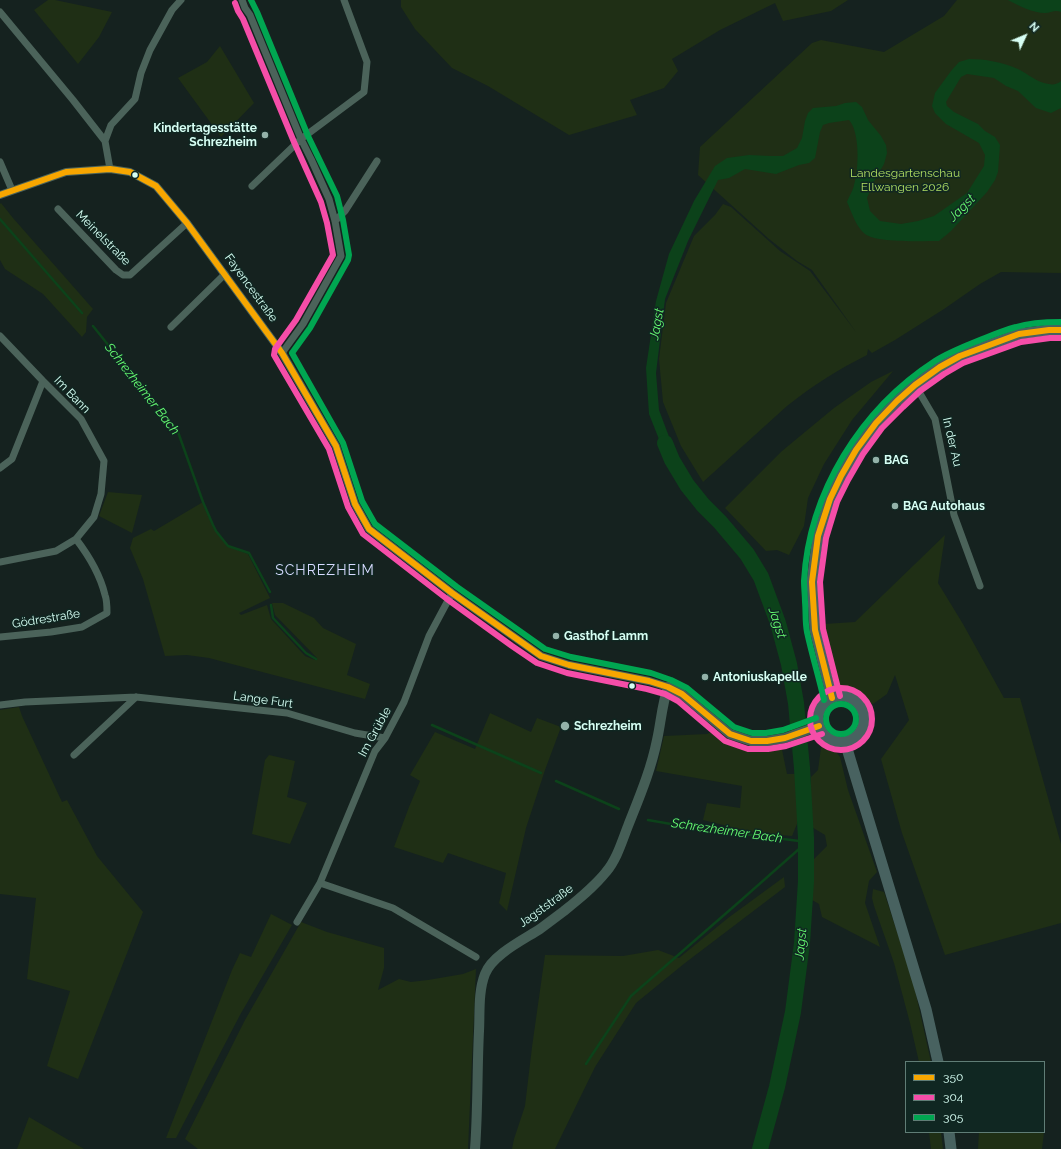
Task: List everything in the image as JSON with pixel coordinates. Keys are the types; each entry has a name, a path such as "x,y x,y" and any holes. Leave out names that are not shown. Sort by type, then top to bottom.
{"main road":[{"path":"832,698 815,630 812,582 818,536 830,499 856,450 876,423 897,401 915,385 940,367 988,345 1019,334 1061,330"},
{"name":"Fayencestraße","path":"668,687 682,694 730,734 751,741 767,741 785,738 819,726"},
{"name":"Jagststraße","path":"475,1149 480,1002 485,974 490,965 510,947 541,929 592,888 607,871 618,851 651,764 664,697 668,687"},
{"path":"839,696 847,697 854,700 860,706 864,721 858,735 852,740 845,742 832,741 826,737 819,726 818,719 821,707 826,701 832,698 839,696"},
{"path":"845,742 926,1010 938,1061"},
{"path":"949,1133 951,1149"}],"street":[{"path":"104,141 111,125 135,99 141,73 150,50 172,10 181,0"},
{"path":"242,0 250,15 301,139 329,199 335,221 341,256 303,324 282,353"},
{"path":"252,186 301,139 364,92 367,62 344,0"},
{"path":"0,12 73,100 104,141 110,169"},
{"path":"335,221 345,211 378,161"},
{"path":"0,162 12,190"},
{"name":"Fayencestraße","path":"0,195 66,172 110,169 130,172 156,186 187,223 282,353 336,446 355,504 369,528 452,593 541,656 569,665 649,681 668,687"},
{"name":"Meinelstraße","path":"58,209 116,270 123,275 130,275 187,223"},
{"path":"171,327 225,274"},
{"name":"Im Bann","path":"0,336 81,419 104,461 101,494 94,517 76,539 56,551 0,562"},
{"path":"0,468 12,459 43,381"},
{"name":"In der Au","path":"915,385 935,419 954,515 980,586"},
{"name":"Gödrestraße","path":"0,637 51,632 82,627 107,613 106,596 102,583 89,556 76,539"},
{"name":"Im Grüble","path":"297,922 320,883 375,750 385,738 404,702 429,636 452,593"},
{"path":"74,755 136,696"},
{"name":"Lange Furt","path":"0,705 25,702 136,696 286,713 355,733 385,738"},
{"path":"320,883 393,908 476,957"}],"green space":[{"path":"48,0 55,0 112,12 99,37 78,64 34,10"},
{"path":"401,0 848,0 831,11 783,21 775,3 720,30 672,59 678,71 664,88 630,100 637,115 569,135 488,86 452,68 415,29 401,7"},
{"name":"Landesgartenschau Ellwangen 2026","path":"957,0 1061,0 1061,273 1001,272 980,284 895,340 872,353 868,349 867,355 826,378 787,406 703,482 681,446 663,402 659,359 666,303 694,236 715,215 723,204 731,207 780,251 810,271 856,332 812,270 797,261 769,239 698,175 700,147 812,43 821,40 884,52 944,16"},
{"path":"220,46 254,103 221,137 178,78 207,62"},
{"path":"1,203 93,309 87,317 86,332 82,337 43,294 5,269 0,260"},
{"path":"893,371 852,420 824,464 808,498 804,526 789,555 777,550 766,551 725,508 782,451 834,408 871,382"},
{"path":"108,492 142,495 132,533 99,516"},
{"path":"203,502 213,525 228,546 248,554 270,598 239,613 241,615 267,605 271,619 305,656 315,660 317,658 275,615 272,603 283,603 314,618 323,628 356,644 347,675 370,684 365,699 209,658 187,655 165,656 143,579 130,548 133,538 151,529 154,531"},
{"path":"945,535 938,583 963,624 1004,698 1020,698 1061,844 1061,923 945,955 902,833 881,759 909,720 895,675 887,694 873,704 835,685 824,631 824,624 855,622"},
{"path":"19,707 62,802 67,800 97,856 143,912 78,1079 47,1066 70,991 27,979 36,898 0,894 0,710"},
{"path":"490,713 531,732 537,718 561,727 526,828 507,911 499,903 506,873 448,853 443,863 394,847 420,781 410,775 435,732 475,749"},
{"path":"715,730 727,740 736,744 753,746 781,745 787,774 797,774 799,819 792,836 756,833 703,820 707,803 740,808 742,786 656,771 664,736 707,734"},
{"path":"829,742 840,757 848,790 877,872 869,881 865,903 880,947 822,917 819,904 807,897 814,859 827,846 825,835 810,826 811,777 818,770 821,748"},
{"path":"269,755 295,761 287,797 307,803 290,844 252,834 265,760"},
{"path":"784,877 785,887 685,963 636,1003 595,1067 555,1149 512,1149 525,1106 545,955 623,956 658,950 679,958 728,918"},
{"path":"873,889 884,892 913,981 931,1061 919,1061 894,963 872,898"},
{"path":"271,914 292,925 240,1015 176,1138 166,1138 232,970 240,953 251,957"},
{"path":"301,922 327,932 384,948 384,968 378,990 399,979 411,982 428,980 463,974 476,969 468,1149 198,1149 185,1139 245,1020"},
{"path":"29,1117 84,1149 17,1149"},
{"path":"929,1133 941,1133 943,1149 931,1149"},
{"path":"979,1133 1044,1133 1042,1149 978,1149"}],"water":[{"path":"1008,0 1061,0 1061,12 1036,12 1021,7"},
{"path":"969,59 987,60 1006,64 1045,83 1054,84 1061,81 1061,108 1051,113 1036,108 1018,91 1006,86 994,78 967,74 961,77 946,102 947,106 954,112 978,124 985,131 995,137 1000,145 998,172 995,180 987,192 951,231 939,241 900,241 879,239 865,234 859,228 847,202 856,178 858,161 857,142 853,126 849,120 823,125 820,132 815,158 809,163 799,165 776,174 745,169 729,178 718,180 688,241 665,299 656,373 659,410 677,458 670,467 649,414 646,368 656,301 669,254 694,201 715,166 727,158 749,155 783,156 797,148 802,138 808,113 813,108 856,102 862,107 868,120 881,136 886,145 887,153 884,164 873,183 867,198 870,211 880,221 901,224 934,216 967,193 984,166 985,155 979,143 946,124 935,113 932,106 935,93 951,71 959,62"}],"waterway":[{"name":"Schrezheimer Bach","path":"0,219 82,313"},
{"name":"Schrezheimer Bach","path":"93,326 178,432 203,502 216,531 228,546 249,553 270,592"},
{"name":"Jagst","path":"665,443 672,460 687,485 747,554 761,577 778,623 789,664 796,703 806,838 806,881 802,943 793,1012 777,1087 760,1149"},
{"name":"Schrezheimer Bach","path":"271,605 273,618 306,653 316,659"},
{"name":"Schrezheimer Bach","path":"432,725 541,773"},
{"name":"Schrezheimer Bach","path":"556,781 619,809"},
{"name":"Schrezheimer Bach","path":"648,820 688,827 807,842"},
{"path":"586,1064 631,996 807,842"}],"transit line":[{"name":"305","path":"251,0 308,136 337,196 349,255 348,260 310,328 292,353 343,443 362,501 375,524 457,587 545,649 571,657 651,673 671,680 687,688 734,727 752,733 766,733 783,730 816,718"},
{"name":"304","path":"235,3 321,202 327,223 333,255 296,320 275,349 274,355 329,449 348,507 363,534 447,599 537,663 567,673 665,694 678,701 725,741 748,749 768,749 786,746 822,734"},
{"name":"350","path":"0,195 66,172 110,169 130,172 156,186 187,223 282,353 336,446 355,504 369,529 452,593 541,656 569,665 649,681 668,687 682,694 730,734 751,741 767,741 785,738 819,726"},
{"name":"305","path":"824,700 806,629 804,581 808,548 816,516 828,485 844,456 862,428 884,403 908,381 935,361 960,348 1012,328 1032,324 1061,322"},
{"name":"350","path":"832,698 815,630 812,582 818,536 830,499 856,450 876,423 897,401 915,385 940,367 960,356 1019,334 1061,330"},
{"name":"304","path":"840,696 823,629 820,582 826,538 837,502 863,454 882,428 903,407 920,391 944,374 963,363 1021,342 1061,338"},
{"name":"304","path":"841,688 853,690 863,697 870,707 872,719 870,731 863,741 853,748 841,750 829,748 819,741 812,731 810,719 812,707 819,697 829,690 841,688"},
{"name":"305","path":"841,704 852,708 856,719 852,730 841,734 830,730 826,719 830,708 841,704"}],"place":[{"name":"Kindertagesstätte Schrezheim","path":"265,135"},
{"name":"BAG","path":"876,460"},
{"name":"BAG Autohaus","path":"895,506"},
{"name":"Gasthof Lamm","path":"556,636"},
{"name":"Antoniuskapelle","path":"705,677"},
{"name":"Schrezheim","path":"565,726"}],"district":[{"name":"SCHREZHEIM","path":"325,571"}]}
